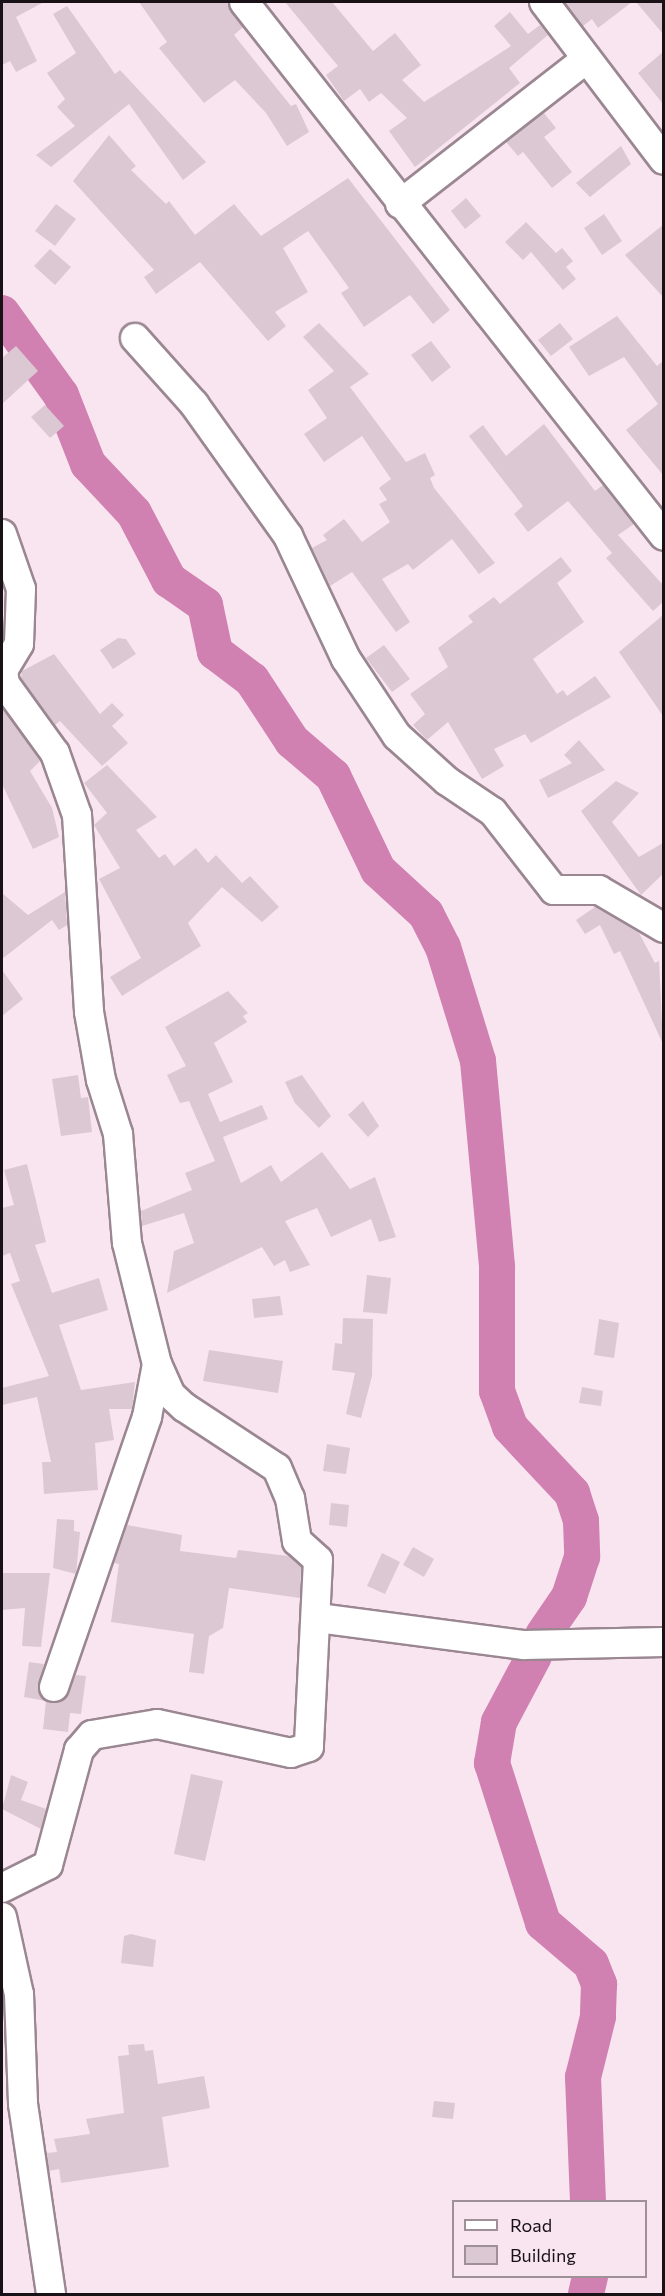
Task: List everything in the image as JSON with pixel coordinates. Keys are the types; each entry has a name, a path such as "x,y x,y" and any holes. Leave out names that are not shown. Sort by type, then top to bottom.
{"street":[{"path":"244,2 400,204 663,536"},
{"path":"544,2 663,160"},
{"path":"400,204 586,59"},
{"path":"135,338 194,404 288,536 346,658 397,736 447,781 493,812 554,890 599,890 663,928"},
{"path":"2,534 21,589 19,644 3,670 5,684 55,753 77,815 89,1012 100,1080 120,1144 127,1243 157,1364 171,1395 184,1407 277,1468 290,1498 297,1541 318,1560 318,1618 309,1748 291,1753 157,1724 92,1735 79,1750 48,1865 2,1888"},
{"path":"54,1687 147,1418 157,1364"},
{"path":"318,1618 524,1645 663,1642"},
{"path":"2,1917 19,1994 23,2104 51,2295"}],"building":[{"path":"2,2 44,2 16,17 37,61 16,72 10,61 2,65"},
{"path":"139,2 228,2 243,27 234,35 291,106 296,104 309,132 287,146 266,113 235,80 204,103 159,48 167,42"},
{"path":"285,2 332,2 373,51 395,33 421,65 402,80 424,102 511,46 494,26 510,12 528,34 540,25 548,35 509,68 520,83 415,167 389,131 407,118 381,93 369,102 360,89 344,101 326,75 338,66"},
{"path":"564,2 632,2 598,28 592,19 583,26"},
{"path":"636,2 663,2 663,34"},
{"path":"67,6 115,74 120,70 206,162 183,180 129,104 51,167 36,155 75,126 57,107 65,99 47,73 76,53 53,14"},
{"path":"663,52 663,104 638,73"},
{"path":"544,113 556,128 544,137 572,172 552,188 523,152 518,156 506,142"},
{"path":"109,135 136,166 131,170 166,204 169,201 195,235 234,204 261,236 348,178 450,310 433,324 410,295 364,327 341,293 349,288 308,231 283,248 308,292 275,312 286,326 268,341 200,262 156,294 144,277 154,270 73,181"},
{"path":"621,146 631,164 590,197 576,183"},
{"path":"466,198 481,216 465,229 451,211"},
{"path":"56,204 76,219 55,246 35,231"},
{"path":"604,214 622,241 602,255 584,228"},
{"path":"526,222 556,253 562,248 573,261 566,267 576,279 563,290 531,252 523,260 505,242"},
{"path":"663,225 663,297 625,255"},
{"path":"50,249 71,267 55,285 34,266"},
{"path":"617,316 657,366 663,361 663,475 626,430 658,404 624,357 589,376 569,347"},
{"path":"319,323 369,374 350,387 406,462 425,453 435,475 430,478 434,488 495,563 479,574 452,539 413,570 408,564 382,579 410,622 396,632 352,572 330,586 312,548 327,540 323,535 344,519 362,542 390,522 379,504 387,500 379,488 391,479 362,436 324,462 304,434 327,418 308,390 334,371 303,337"},
{"path":"560,323 573,339 551,356 538,340"},
{"path":"431,341 451,367 432,382 411,355"},
{"path":"16,346 38,371 2,404 2,358"},
{"path":"45,405 64,426 50,438 31,417"},
{"path":"544,424 595,491 603,485 634,524 618,535 663,585 663,602 653,611 606,558 612,553 568,501 528,532 514,514 523,506 469,436 483,425 506,456"},
{"path":"561,557 572,571 557,583 584,622 533,659 557,694 563,690 567,696 595,676 611,697 531,743 525,734 494,749 504,766 482,779 448,722 427,740 413,725 425,714 410,694 448,667 438,648 473,622 468,616 494,597 500,604"},
{"path":"663,615 663,716 619,652"},
{"path":"118,638 126,639 136,654 113,669 100,650"},
{"path":"384,645 410,679 392,692 366,658"},
{"path":"54,654 100,714 112,703 124,715 112,726 128,743 102,766 60,721 55,725 21,678 22,671"},
{"path":"2,707 40,761 30,771 52,808 59,837 33,849 2,784"},
{"path":"579,740 605,770 548,798 539,780 572,763 564,755"},
{"path":"107,765 157,817 136,830 159,858 165,854 174,866 196,848 208,863 216,855 242,883 250,876 279,907 262,922 222,887 188,923 201,946 122,996 110,977 141,958 99,879 120,868 94,825 107,813 84,783"},
{"path":"616,781 639,793 612,822 639,857 663,843 663,874 641,895 581,811"},
{"path":"65,892 67,925 59,930 52,920 2,959 2,893 28,915"},
{"path":"595,907 639,933 655,963 659,961 663,1044 620,951 614,954 600,925 585,934 576,920"},
{"path":"2,970 23,999 2,1016"},
{"path":"228,991 248,1013 243,1016 247,1022 214,1043 233,1082 208,1094 220,1122 262,1105 268,1119 223,1137 241,1183 271,1165 281,1182 322,1152 350,1189 375,1177 396,1237 379,1242 371,1219 331,1237 317,1208 285,1221 310,1265 290,1272 285,1260 274,1266 262,1247 167,1293 174,1251 194,1243 184,1213 142,1226 141,1211 192,1190 185,1173 215,1161 189,1101 180,1103 167,1075 186,1066 165,1027"},
{"path":"78,1075 81,1098 88,1097 92,1132 61,1136 52,1079"},
{"path":"302,1075 331,1116 319,1128 295,1103 285,1082"},
{"path":"363,1101 379,1126 368,1137 348,1115"},
{"path":"27,1164 46,1242 35,1245 52,1293 99,1278 108,1310 59,1325 81,1390 135,1382 132,1409 109,1409 114,1440 95,1443 98,1490 44,1494 42,1462 51,1462 37,1397 2,1405 2,1388 49,1376 11,1284 20,1281 10,1253 2,1256 2,1208 14,1205 4,1170"},
{"path":"367,1275 391,1278 387,1314 363,1312"},
{"path":"280,1296 283,1315 254,1318 252,1299"},
{"path":"343,1318 373,1319 372,1376 361,1418 346,1414 355,1373 332,1370 335,1343 342,1344"},
{"path":"599,1319 619,1323 614,1358 594,1355"},
{"path":"209,1350 283,1361 278,1393 203,1381"},
{"path":"582,1387 603,1391 601,1406 579,1403"},
{"path":"327,1444 350,1448 346,1474 323,1471"},
{"path":"331,1503 349,1505 347,1527 329,1525"},
{"path":"57,1519 74,1520 74,1531 80,1532 76,1574 53,1568"},
{"path":"127,1525 182,1535 180,1551 236,1558 238,1550 289,1556 301,1567 300,1598 229,1588 223,1628 209,1636 204,1674 189,1672 194,1634 111,1622 119,1564 114,1563"},
{"path":"413,1547 434,1559 424,1577 403,1565"},
{"path":"382,1553 400,1562 385,1594 367,1586"},
{"path":"2,1573 50,1573 41,1647 22,1646 25,1608 2,1610"},
{"path":"29,1662 44,1664 38,1690 49,1703 65,1699 76,1675 86,1676 81,1714 70,1713 68,1732 43,1729 46,1701 24,1697"},
{"path":"191,1774 223,1781 205,1861 174,1854"},
{"path":"11,1775 28,1782 21,1800 46,1809 41,1829 2,1809"},
{"path":"131,1934 156,1940 153,1967 121,1963 124,1936"},
{"path":"144,2044 145,2051 153,2050 158,2084 204,2076 210,2108 162,2117 169,2167 61,2183 59,2169 49,2171 47,2153 57,2152 54,2139 90,2134 86,2119 124,2113 118,2056 129,2055 128,2045"},
{"path":"434,2101 455,2103 453,2119 432,2117"}],"waterway":[{"path":"2,313 61,395 88,464 134,513 169,580 205,605 215,652 252,680 292,741 333,776 378,870 426,914 443,947 478,1061 497,1267 497,1391 510,1427 572,1493 581,1521 582,1557 569,1597 543,1635"},
{"path":"534,1656 499,1722 492,1763 543,1923 591,1964 599,1984 598,2017 583,2077 588,2200"},
{"path":"586,2294 590,2278"}]}
